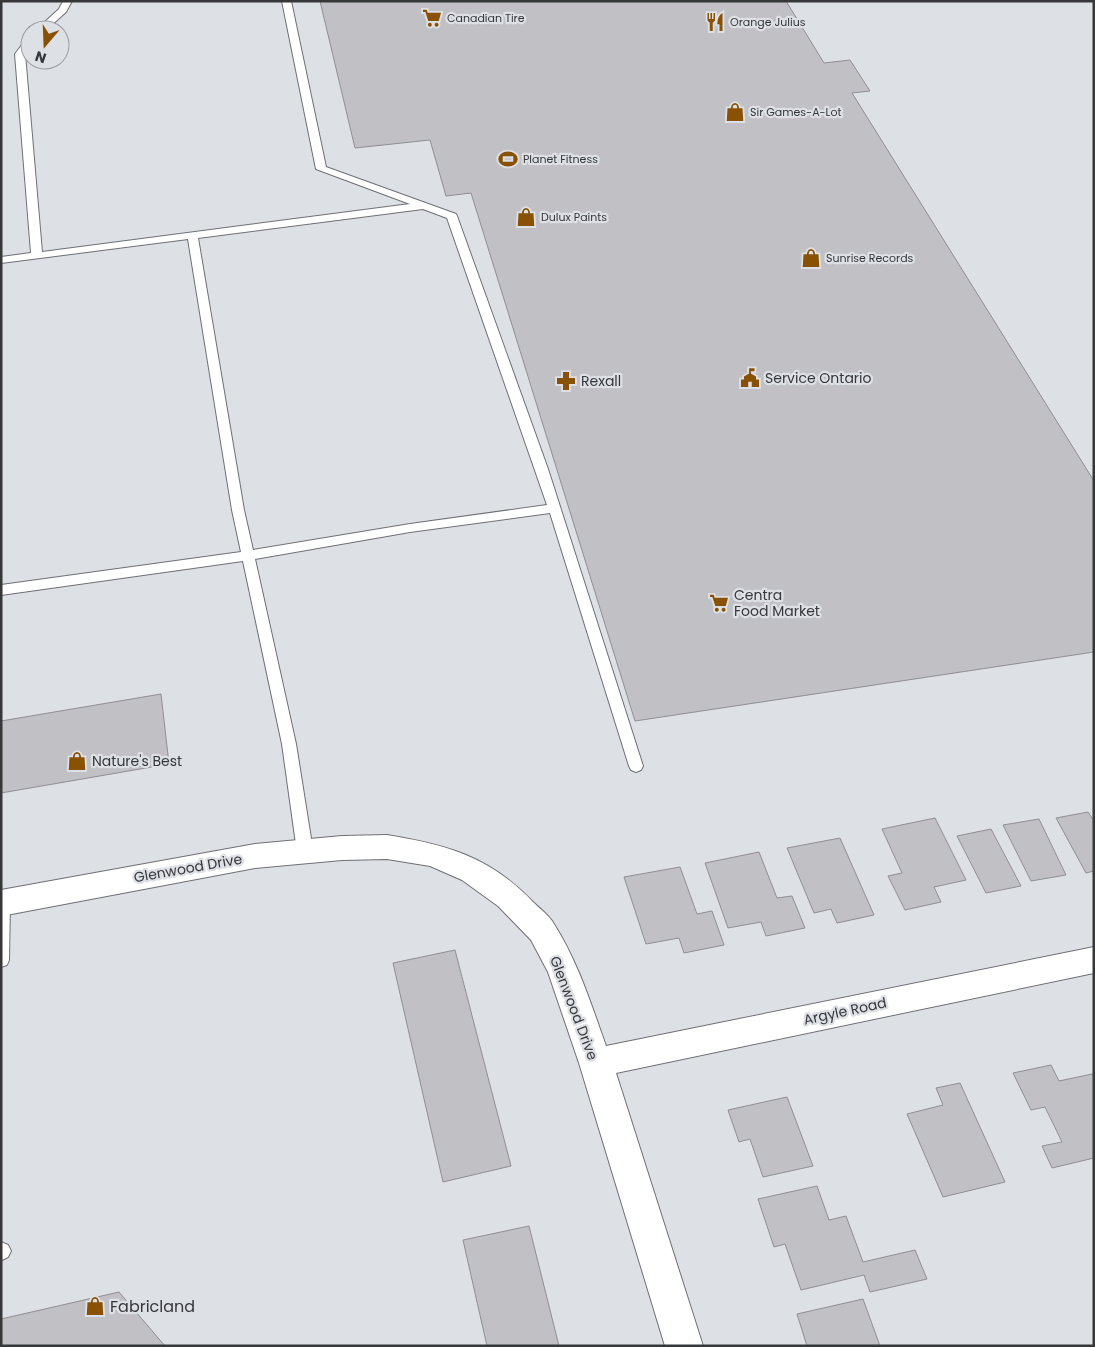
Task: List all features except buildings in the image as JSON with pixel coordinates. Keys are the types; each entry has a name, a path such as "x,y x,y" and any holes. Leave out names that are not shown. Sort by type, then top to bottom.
{"street":[{"name":"Glenwood Drive","path":"2,902 246,858 305,851 387,847 433,856 473,871 509,897 542,931 563,970 596,1063 684,1346"},
{"name":"Argyle Road","path":"596,1063 1094,960"}],"lane":[{"path":"52,20 63,10 68,1"},
{"path":"286,1 321,169 452,216 542,469 636,766"},
{"path":"21,70 37,256"},
{"path":"1,260 425,206"},
{"path":"193,236 247,555 289,744 305,851"},
{"path":"1,590 247,555 410,528 553,508"},
{"path":"1,960 2,902"}],"place":[{"name":"Canadian Tire","path":"432,18"},
{"name":"Orange Julius","path":"715,22"},
{"name":"Sir Games-A-Lot","path":"735,112"},
{"name":"Planet Fitness","path":"508,159"},
{"name":"Dulux Paints","path":"526,217"},
{"name":"Sunrise Records","path":"811,258"},
{"name":"Service Ontario","path":"750,378"},
{"name":"Rexall","path":"566,381"},
{"name":"Centra Food Market","path":"719,603"},
{"name":"Nature's Best","path":"77,761"},
{"name":"Fabricland","path":"95,1306"}]}
